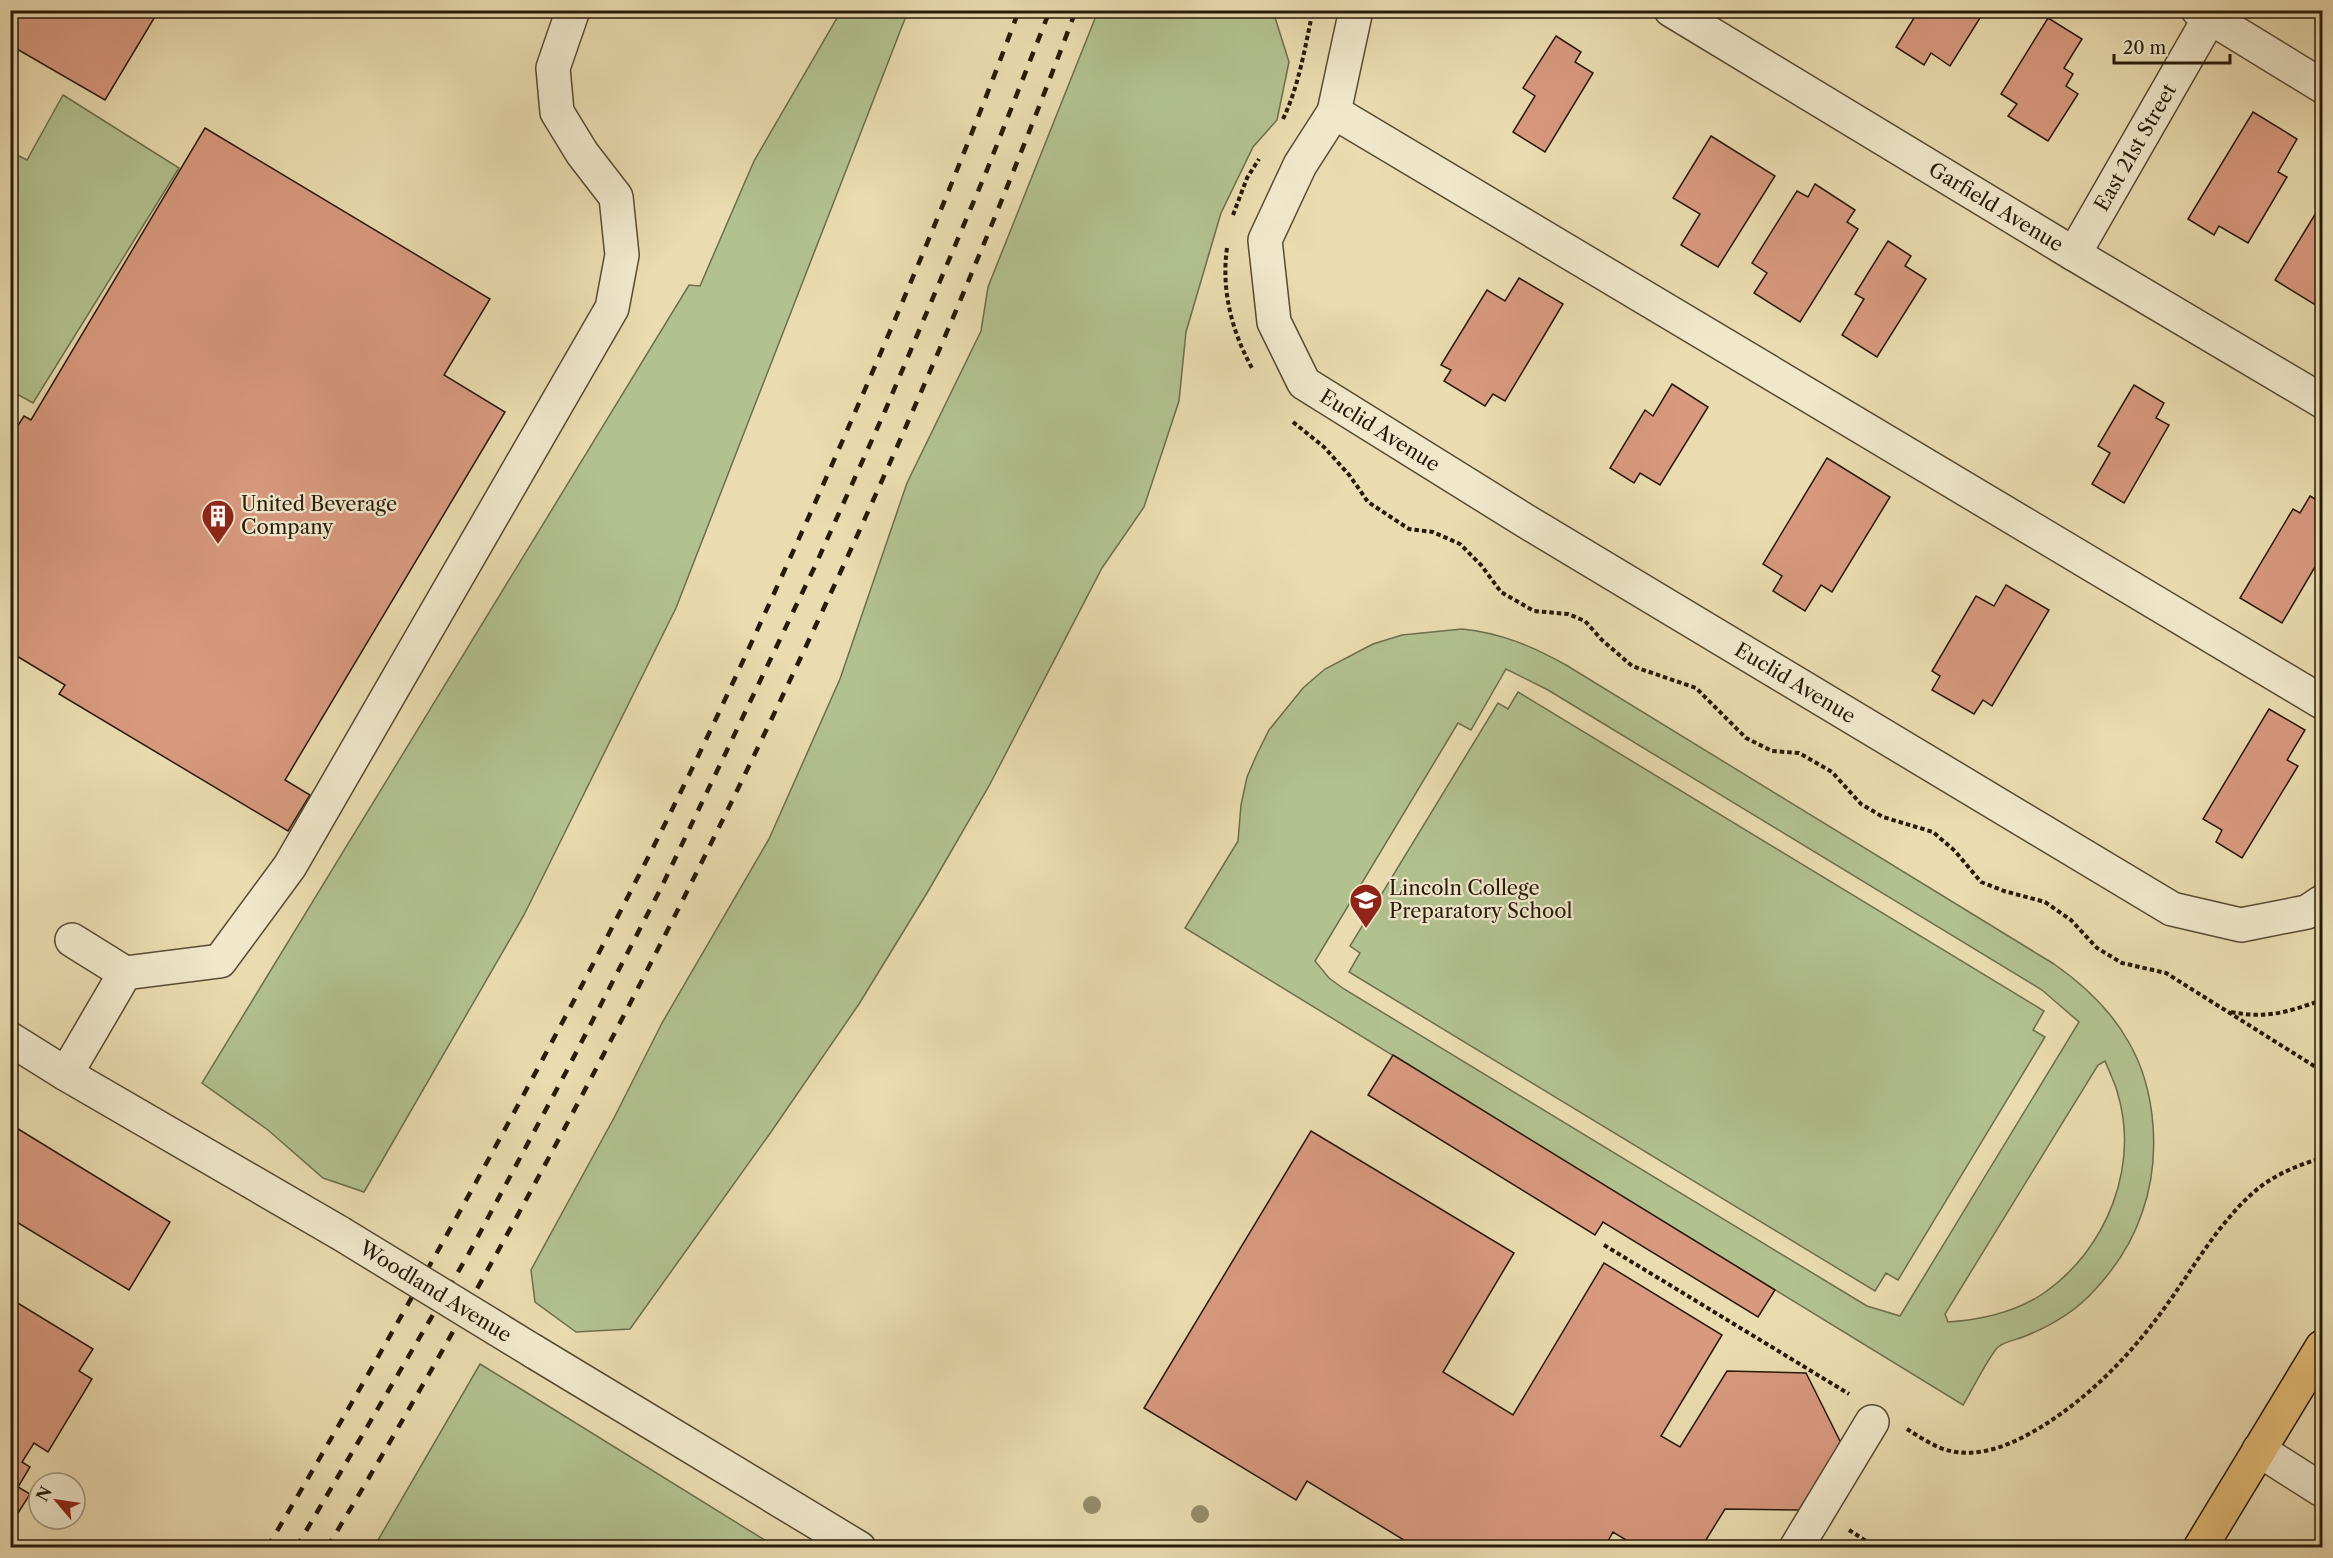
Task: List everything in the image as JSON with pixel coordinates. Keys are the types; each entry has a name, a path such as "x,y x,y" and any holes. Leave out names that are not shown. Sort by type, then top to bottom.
{"main road":[{"path":"2200,1548 2322,1347"}],"street":[{"path":"72,940 125,973 220,961 290,866 612,308 622,255 616,197 582,153 557,112 553,68 573,10"},
{"path":"1356,10 1334,112 2322,702"},
{"name":"Garfield Avenue","path":"1671,10 2322,401"},
{"path":"2207,13 2322,87"},
{"name":"East 21st Street","path":"2074,254 2207,13"},
{"name":"Euclid Avenue","path":"1334,112 1300,165 1265,240 1274,322 1304,383 1524,520 2172,909 2241,925 2315,907"},
{"path":"66,1074 125,973"},
{"name":"Woodland Avenue","path":"10,1039 340,1233 859,1548"},
{"path":"1796,1548 1876,1415"},
{"path":"2259,1450 2322,1490"}],"path":[{"path":"2227,1012 2254,1017 2293,1011 2322,1000"},
{"path":"1604,1245 1876,1415 1943,1449 1973,1453 1991,1450 2031,1434 2088,1393 2144,1336 2199,1257 2237,1208 2254,1191 2273,1178 2322,1158"}],"green space":[{"path":"841,11 908,11 676,608 524,915 364,1192 323,1178 268,1130 202,1083 689,285 700,286 754,161"},
{"path":"1098,11 1273,11 1289,62 1277,120 1253,147 1221,213 1186,332 1179,401 1144,507 1102,568 989,786 927,893 859,1004 771,1132 630,1329 576,1332 535,1302 531,1270 615,1116 662,1023 769,839 840,679 907,483 981,331 988,287"},
{"path":"63,95 179,168 33,403 17,394 11,405 11,152 27,160"},
{"path":"1462,629 1476,631 1516,641 1553,658 2054,964 2086,989 2113,1018 2138,1060 2150,1103 2154,1148 2148,1192 2138,1224 2121,1256 2092,1293 2078,1306 2054,1322 1998,1347 1963,1405 1185,928 1238,841 1241,805 1247,777 1269,730 1303,688 1325,669 1373,644 1402,635","holes":["1506,669 1548,690 2042,990 2079,1022 1900,1316 1867,1306 1344,989 1329,978 1315,961 1458,723 1471,730","2105,1061 2117,1091 2123,1119 2124,1148 2121,1176 2113,1204 2101,1230 2066,1275 2033,1300 1998,1314 1948,1322 1945,1314 2098,1065"]},
{"path":"1518,692 2044,1011 2033,1030 2045,1037 1898,1280 1886,1273 1875,1291 1349,972 1360,953 1350,946 1498,703 1508,709"},
{"path":"480,1364 516,1386 776,1547 374,1547"}],"building":[{"path":"10,10 159,10 105,100 10,45"},
{"path":"1919,10 1985,10 1950,66 1931,53 1924,65 1896,47"},
{"path":"2048,18 2082,39 2064,68 2073,74 2066,86 2078,94 2048,141 2008,116 2017,104 2001,94"},
{"path":"1556,36 1581,52 1575,62 1593,73 1545,152 1513,132 1535,96 1523,88"},
{"path":"2253,112 2297,139 2278,172 2287,177 2248,243 2219,226 2214,235 2188,219"},
{"name":"United Beverage Company","path":"205,128 490,299 444,375 505,412 285,780 310,795 288,831 59,694 65,685 10,652 10,438 24,416 31,420"},
{"path":"1711,136 1775,176 1718,267 1681,245 1700,214 1673,198"},
{"path":"1815,184 1855,210 1847,222 1858,229 1800,322 1754,293 1767,273 1752,263 1797,191 1808,197"},
{"path":"2322,203 2322,309 2275,280"},
{"path":"1888,241 1911,256 1905,266 1926,279 1877,357 1842,335 1864,299 1855,294"},
{"path":"1519,278 1563,304 1505,401 1493,394 1485,406 1444,381 1451,370 1441,365 1487,290 1505,301"},
{"path":"1672,384 1708,407 1660,485 1640,473 1634,483 1610,468 1645,410 1653,416"},
{"path":"2134,385 2164,403 2156,418 2169,425 2124,503 2092,484 2110,453 2098,446"},
{"path":"1827,458 1890,497 1832,592 1821,585 1805,611 1773,591 1782,576 1763,564"},
{"path":"2310,496 2322,503 2322,555 2282,623 2240,598 2293,509 2300,513"},
{"path":"2006,585 2049,610 1992,706 1983,700 1974,714 1932,690 1940,676 1932,671 1976,596 1994,606"},
{"path":"2269,709 2305,730 2287,760 2298,766 2242,858 2216,842 2222,830 2203,819"},
{"path":"1393,1055 1775,1290 1758,1317 1603,1222 1595,1235 1368,1095"},
{"path":"10,1124 170,1222 129,1290 10,1218"},
{"path":"1311,1131 1514,1253 1443,1372 1513,1415 1604,1263 1722,1335 1661,1436 1680,1447 1727,1371 1806,1373 1841,1443 1799,1510 1725,1509 1701,1548 1639,1548 1613,1532 1604,1548 1417,1548 1307,1481 1296,1500 1144,1408"},
{"path":"16,1302 93,1349 79,1371 92,1379 48,1452 34,1443 22,1462 30,1467 18,1487 27,1492 27,1499 10,1526 10,1311"}],"railway":[{"path":"267,1548 364,1382 504,1131 594,962 684,785 729,692 869,381 946,197 1019,10"},
{"path":"296,1548 468,1255 662,886 816,564 885,411 987,170 1050,10"},
{"path":"327,1548 434,1366 536,1182 586,1089 729,807 912,413 997,213 1076,10"}],"place":[{"name":"United Beverage Company","path":"218,545"},
{"name":"Lincoln College Preparatory School","path":"1366,929"}]}
